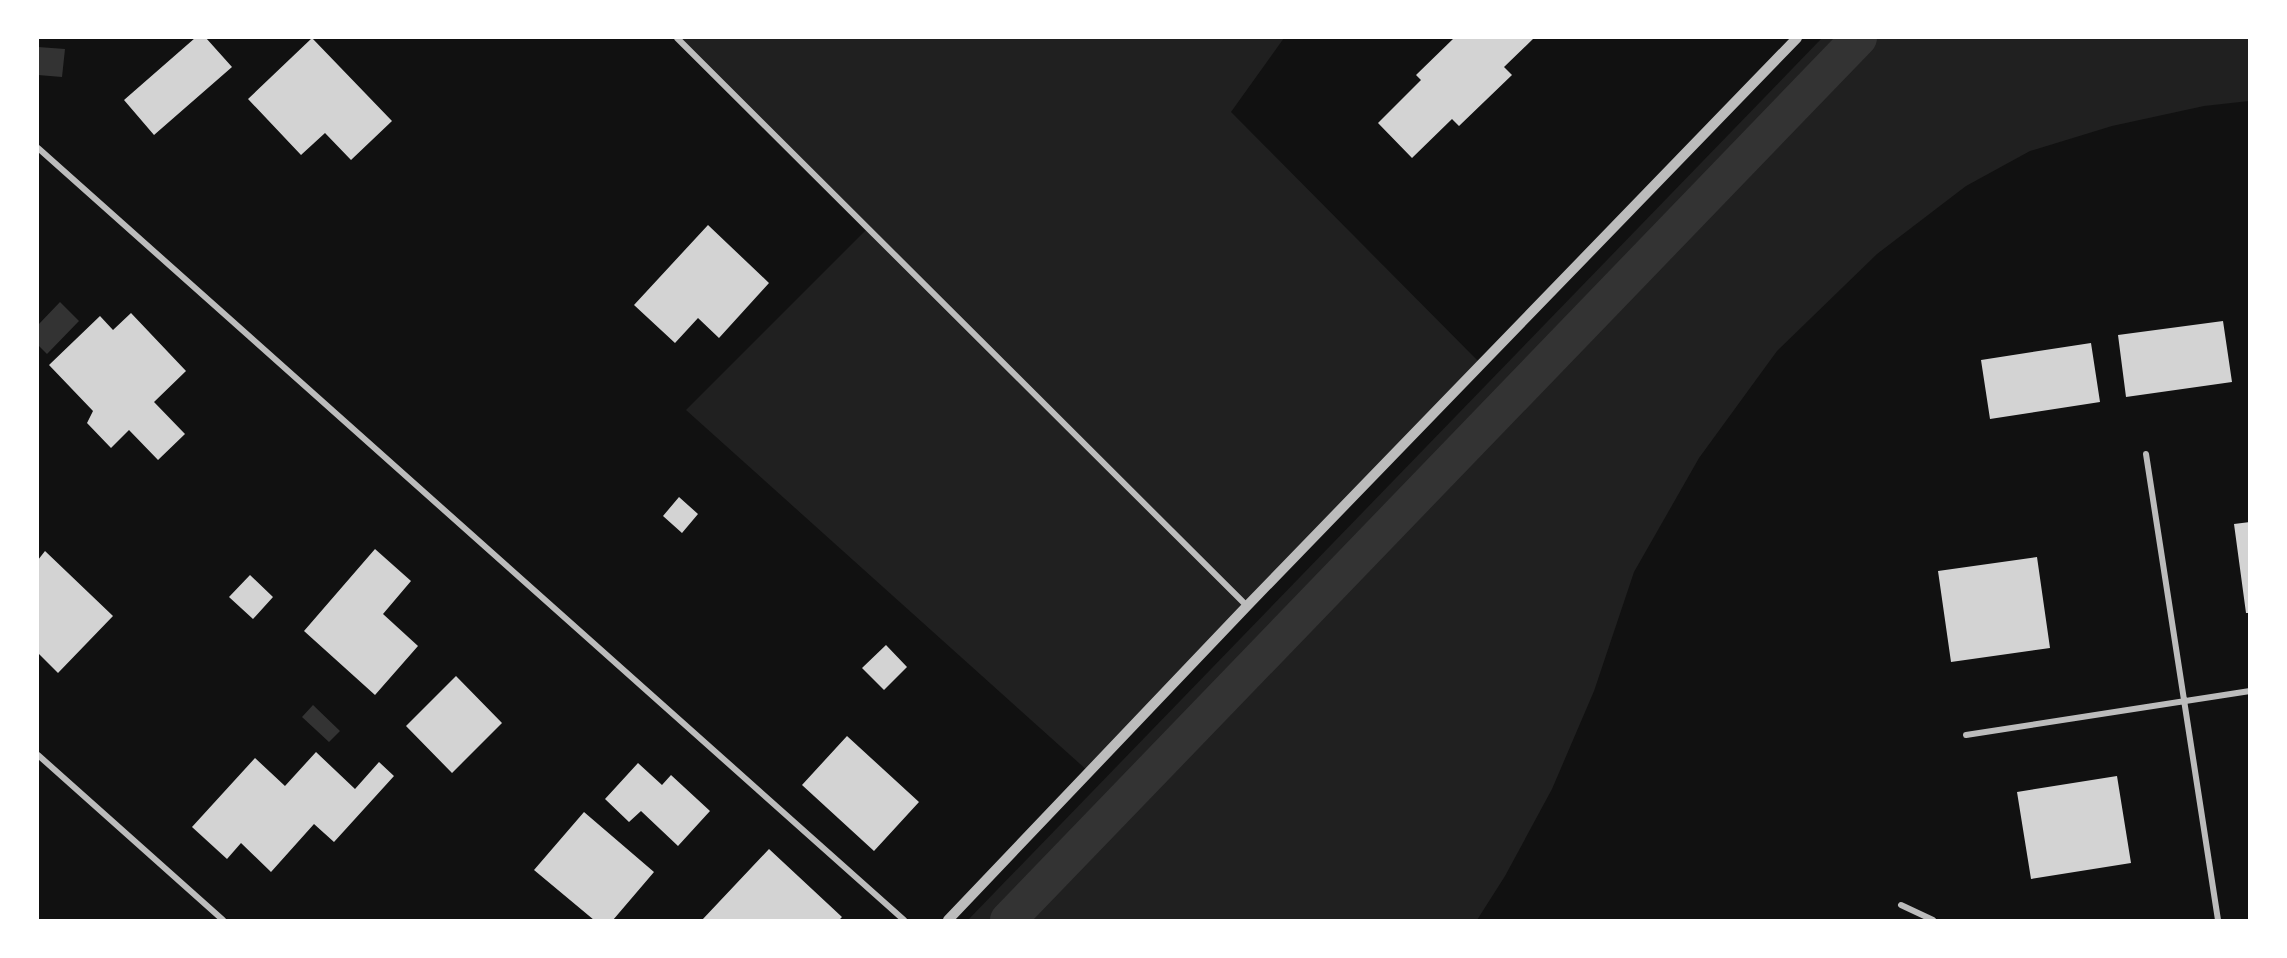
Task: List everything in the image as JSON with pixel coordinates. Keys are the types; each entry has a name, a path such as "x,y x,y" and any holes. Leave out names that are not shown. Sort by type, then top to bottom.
{"street":[{"path":"677,38 1247,606"},
{"path":"948,921 1247,606 1797,38"},
{"path":"38,148 904,921"},
{"path":"2146,454 2218,921"},
{"path":"1966,735 2250,691"},
{"path":"38,755 223,921"},
{"path":"1901,905 1933,921"}],"shaded area":[{"path":"677,38 1284,38 1231,112 1481,364 1089,772 686,410 868,228"},
{"path":"1822,38 2249,38 2249,101 2204,106 2112,126 2030,151 1966,186 1877,254 1777,351 1699,458 1634,572 1594,691 1552,789 1505,876 1477,920 968,920"},
{"path":"38,47 65,49 62,77 38,75"},
{"path":"60,302 79,321 47,354 38,345 38,325"},
{"path":"313,705 340,731 329,742 302,717"}],"building":[{"path":"195,38 206,38 232,67 154,135 124,100"},
{"path":"312,38 392,121 351,160 325,133 301,155 248,99"},
{"path":"1454,38 1534,38 1504,67 1512,75 1459,126 1452,119 1412,158 1378,123 1421,80 1416,75"},
{"path":"708,225 769,283 719,338 698,318 675,343 634,305"},
{"path":"131,313 186,371 154,402 185,434 158,460 129,430 111,448 87,423 93,411 49,365 100,316 113,330"},
{"path":"2223,321 2232,382 2126,397 2118,335"},
{"path":"2091,343 2100,402 1990,419 1981,360"},
{"path":"679,497 698,514 682,533 663,516"},
{"path":"2250,522 2250,613 2246,613 2234,524"},
{"path":"375,549 411,581 383,614 418,646 375,695 304,631"},
{"path":"45,551 113,616 58,673 38,653 38,560"},
{"path":"2037,557 2050,648 1951,662 1938,571"},
{"path":"250,575 273,597 253,619 229,597"},
{"path":"886,645 907,667 884,690 862,668"},
{"path":"456,676 502,723 452,773 406,726"},
{"path":"847,736 919,802 874,851 802,785"},
{"path":"316,752 355,789 379,762 394,776 334,842 314,824 271,872 241,843 227,859 192,827 255,758 285,786"},
{"path":"638,763 662,785 671,775 710,811 678,846 641,811 629,822 605,799"},
{"path":"2117,776 2131,863 2031,879 2017,792"},
{"path":"584,812 654,872 613,920 594,920 534,870"},
{"path":"769,849 842,917 839,920 702,920"}],"waterway":[{"path":"1008,920 1859,38"}]}
